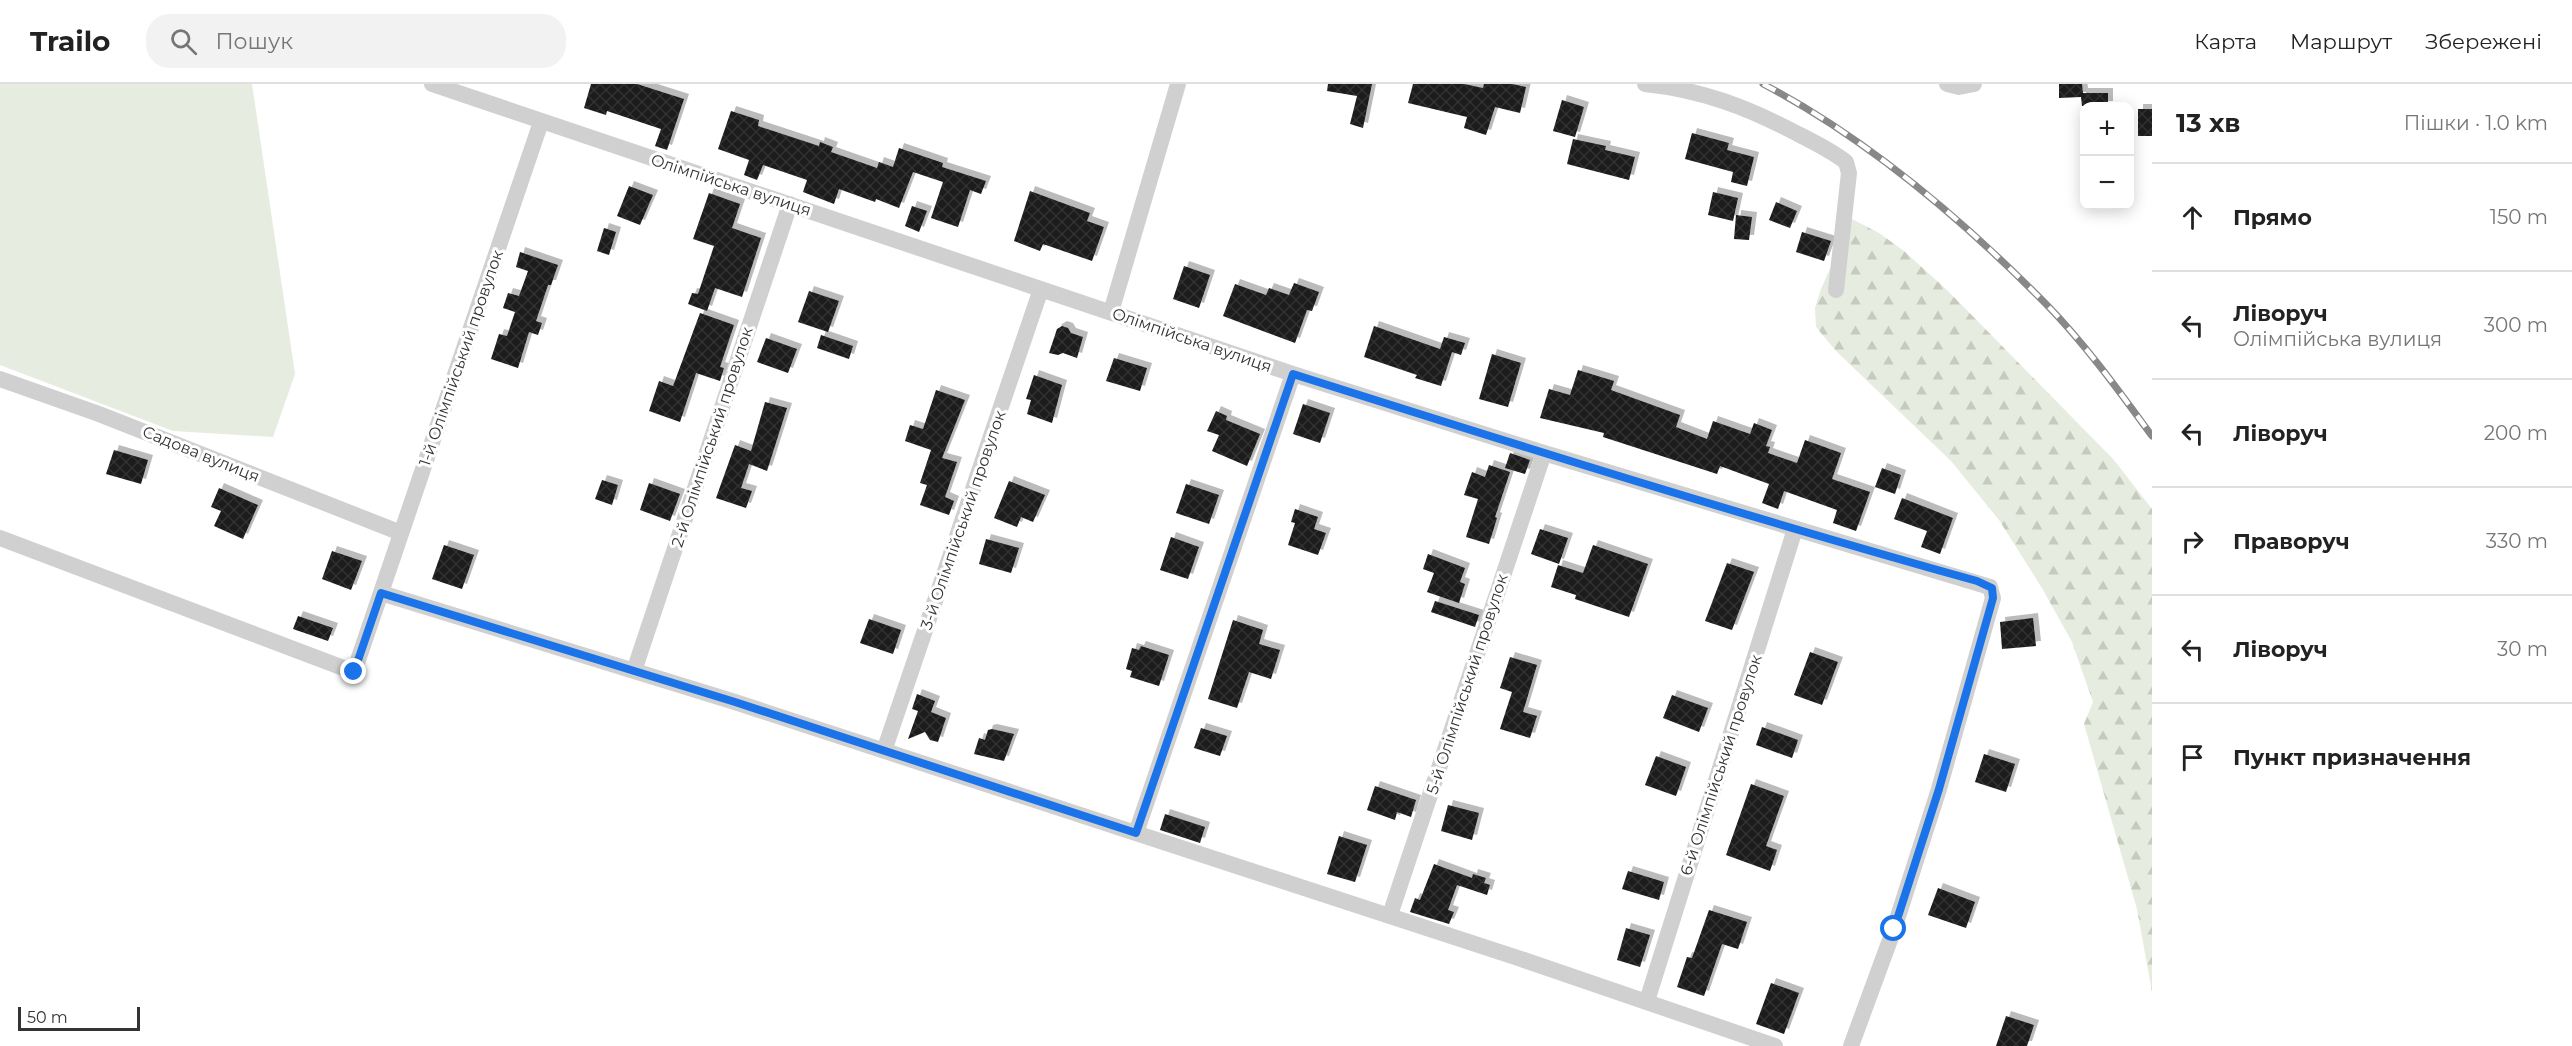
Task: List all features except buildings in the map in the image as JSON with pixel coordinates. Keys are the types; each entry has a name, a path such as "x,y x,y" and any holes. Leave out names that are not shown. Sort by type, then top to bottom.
{"street":[{"name":"Олімпійська вулиця","path":"432,84 1293,374 1795,529 1977,581 1992,588 1993,598 1939,789 1894,929 1851,1046"},
{"path":"1111,312 1178,84"},
{"path":"1645,84 1704,93 1732,103 1775,122 1846,162 1849,172 1836,290"},
{"path":"1947,84 1959,87 1974,84"},
{"name":"1-й Олімпійський провулок","path":"0,538 354,672 541,122"},
{"name":"2-й Олімпійський провулок","path":"634,671 790,204"},
{"name":"3-й Олімпійський провулок","path":"884,751 1041,289"},
{"path":"1136,833 1293,374"},
{"name":"Садова вулиця","path":"0,379 99,414 401,533"},
{"name":"5-й Олімпійський провулок","path":"1390,915 1544,453"},
{"name":"6-й Олімпійський провулок","path":"1647,1001 1795,529"},
{"path":"381,593 634,671 1390,915 1775,1046"}],"green space":[{"path":"0,84 252,84 295,374 273,437 173,431 0,365"},
{"path":"1852,219 1879,233 1904,251 1947,290 2114,460 2152,509 2152,992 2137,909 2084,724 2093,702 2072,642 2042,588 1999,520 1951,461 1836,351 1816,327 1815,308 1821,289"}],"railway":[{"path":"1763,84 1802,106 1877,156 1913,183 1982,242 2046,304 2075,336 2102,368 2152,436"}],"route":[{"path":"354,672 381,593 735,702 1136,833 1293,374 1795,529 1977,581 1992,588 1993,598 1939,789 1894,929"}]}
